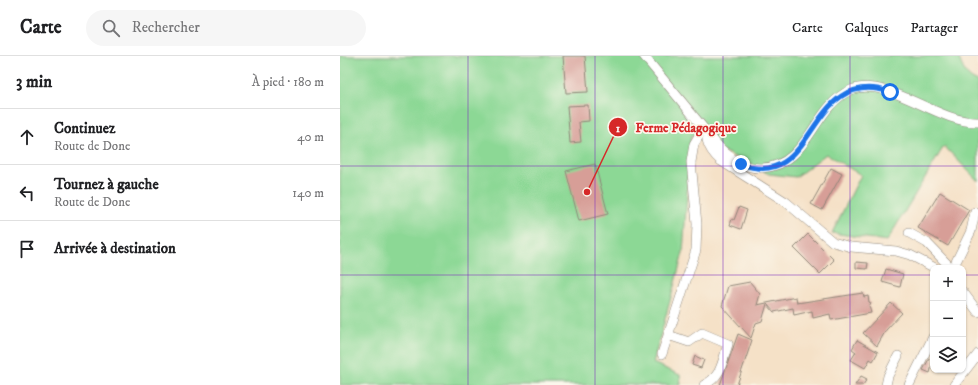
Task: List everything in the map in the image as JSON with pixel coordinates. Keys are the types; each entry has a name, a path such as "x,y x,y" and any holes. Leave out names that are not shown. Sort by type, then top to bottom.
{"street":[{"path":"644,56 709,137 726,155 741,164 754,168 776,166 788,160 799,150 829,105 844,94 865,87 890,92 955,119 978,122"},
{"path":"662,354 696,250 697,224 691,162 694,144 704,129"},
{"path":"709,137 707,140 708,144 721,161 786,202 833,242 852,247 896,251 910,255 930,265"},
{"path":"954,265 971,231 975,212"},
{"path":"909,233 926,243 949,265"},
{"path":"966,296 978,312"},
{"path":"668,335 688,342 702,333 728,344 718,374 714,380 704,385"},
{"path":"909,385 930,343"},
{"path":"954,385 978,354"},
{"path":"886,385 888,376 898,356"}],"green space":[{"path":"340,56 958,56 967,75 978,82 978,181 944,146 887,241 832,233 861,175 826,154 796,177 769,174 691,135 683,253 653,363 680,375 681,385 340,385"}],"building":[{"path":"563,56 585,56 588,92 566,93"},
{"path":"588,105 589,121 579,122 581,142 570,143 567,106"},
{"path":"595,164 608,214 579,221 566,171"},
{"path":"831,168 842,174 822,210 811,204"},
{"path":"940,192 969,210 948,246 918,228"},
{"path":"739,207 747,210 741,229 730,225 732,219 734,220"},
{"path":"808,234 834,260 820,274 794,248"},
{"path":"856,262 868,263 867,269 856,268"},
{"path":"886,269 903,274 900,287 882,282"},
{"path":"750,282 760,294 757,305 796,297 797,303 863,293 864,297 868,296 869,302 871,303 869,306 871,313 831,320 830,314 813,318 812,311 794,315 793,308 774,312 767,304 762,321 756,323 751,338 722,306 728,286"},
{"path":"891,303 902,313 886,330 877,346 863,333"},
{"path":"738,334 752,340 737,385 720,385"},
{"path":"857,340 878,352 873,361 870,359 865,368 851,360 856,352 852,349"},
{"path":"695,356 704,360 701,368 692,365"},
{"path":"929,359 930,359 930,373 923,370"},
{"path":"861,376 867,379 863,385 855,385"}],"place":[{"name":"Ferme Pédagogique","path":"587,192"}],"route":[{"path":"741,164 747,167 768,168 788,160 799,150 829,105 852,90 872,87 890,92"}]}
